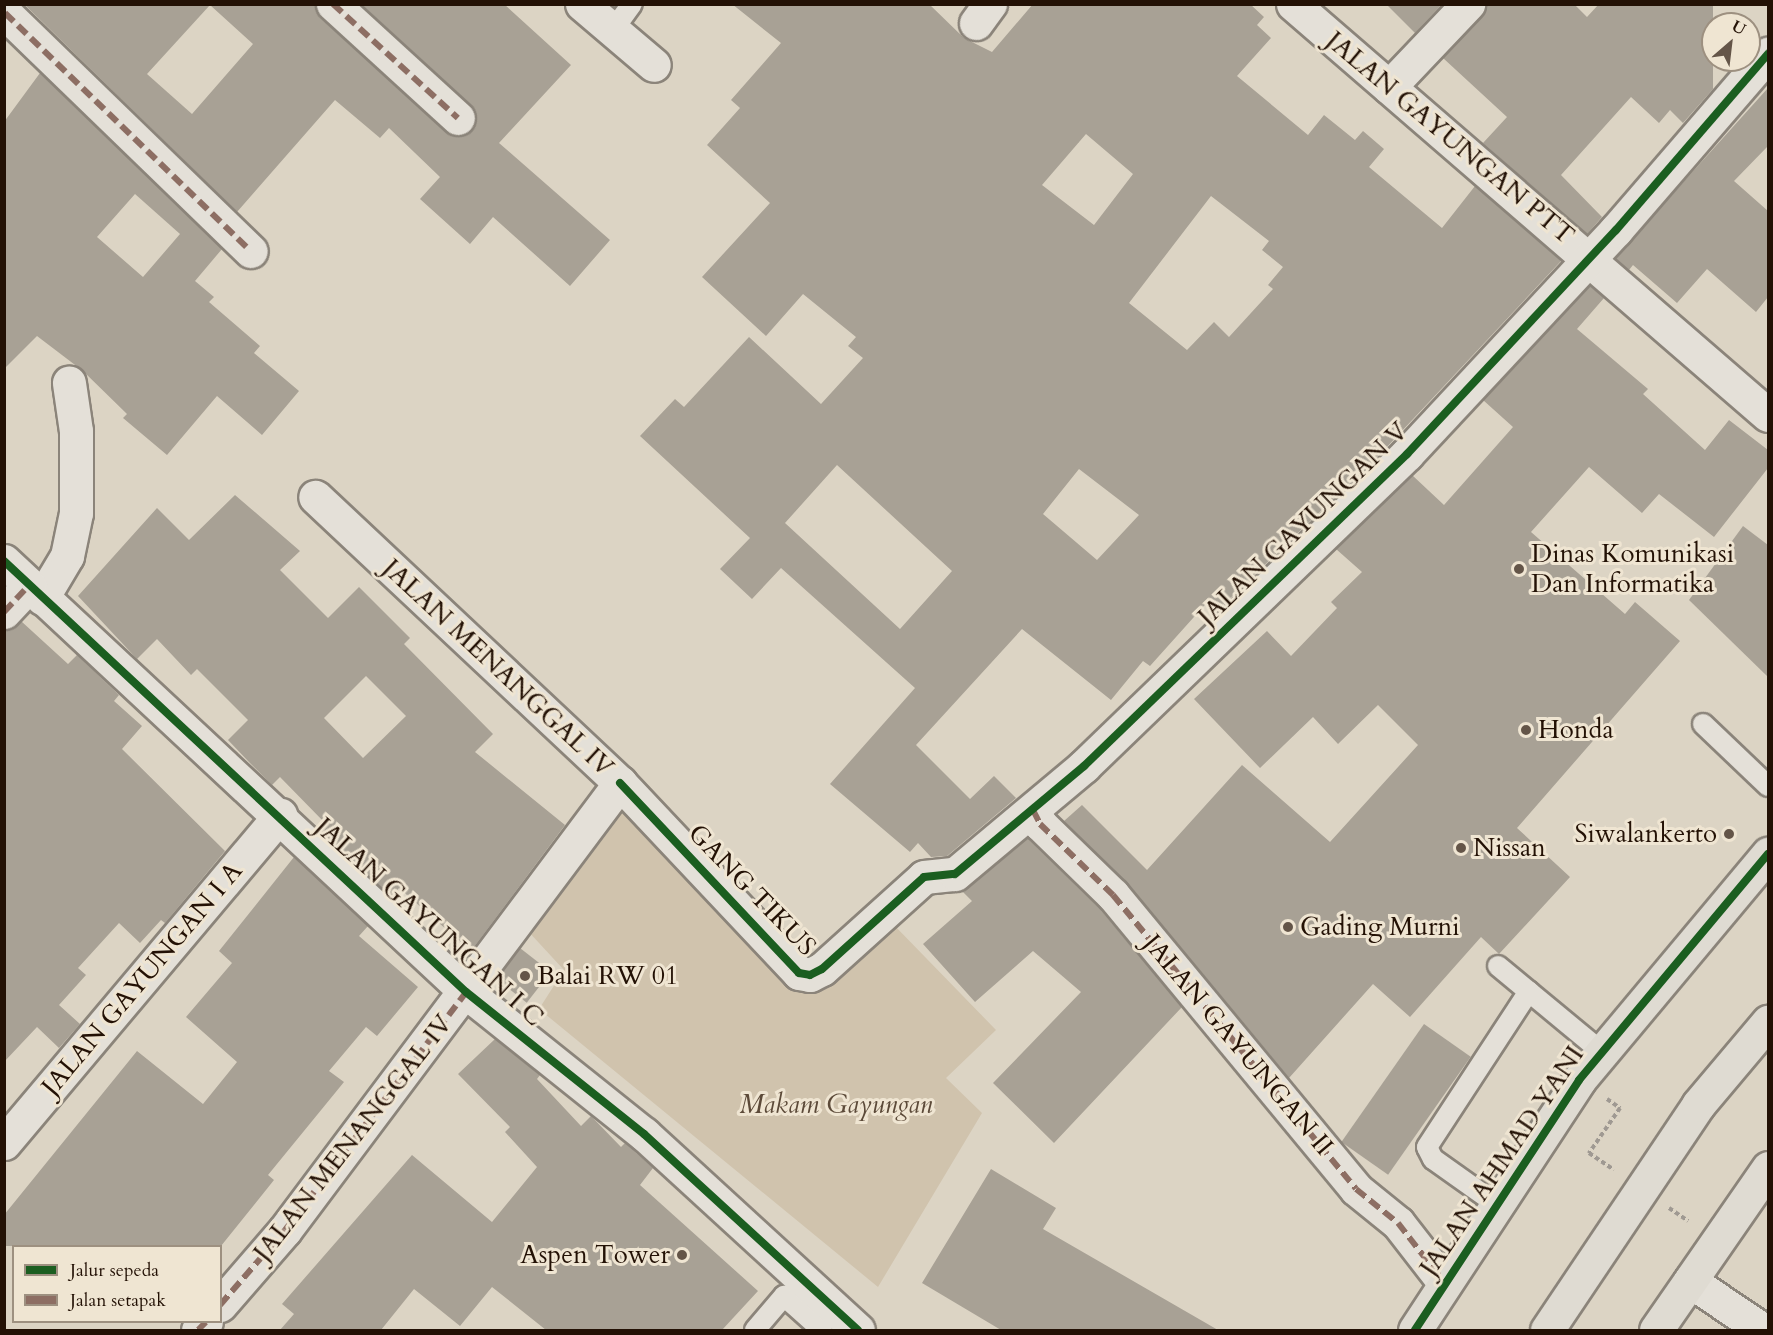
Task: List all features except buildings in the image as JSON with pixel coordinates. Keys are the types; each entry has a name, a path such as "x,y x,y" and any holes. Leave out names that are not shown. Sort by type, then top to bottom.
{"highway":[{"name":"JALAN AHMAD YANI","path":"1415,1330 1443,1281 1495,1203 1602,1052 1768,854"},
{"path":"1547,1330 1698,1105 1768,1022"},
{"path":"1656,1330 1768,1168"}],"street":[{"path":"12,4 5,14 251,250"},
{"path":"333,4 458,118"},
{"path":"582,4 654,64"},
{"name":"JALAN GAYUNGAN PTT","path":"1293,4 1591,256 1768,416"},
{"path":"1389,87 1468,4"},
{"name":"JALAN GAYUNGAN V","path":"1033,810 1407,454 1591,256 1768,54"},
{"path":"4,612 36,591 67,556 76,513 76,431 69,383"},
{"name":"JALAN MENANGGAL IV","path":"222,1303 285,1230 466,992 620,783 315,497"},
{"name":"JALAN GAYUNGAN I C","path":"4,561 280,815 466,992 644,1134 858,1330"},
{"name":"GANG TIKUS","path":"620,783 800,973 810,975 924,877 955,874 1033,810"},
{"name":"JALAN GAYUNGAN II","path":"1033,810 1040,824 1113,895 1356,1189 1398,1223 1443,1281"},
{"name":"JALAN GAYUNGAN I A","path":"4,1143 280,815"},
{"path":"1690,1281 1762,1330"}],"lane":[{"path":"613,30 632,4"},
{"path":"1703,724 1768,786"},
{"path":"1498,966 1602,1052"},
{"path":"1495,1203 1433,1159 1427,1147 1529,991"},
{"path":"755,1330 784,1296 822,1330"}],"green space":[{"name":"Makam Gayungan","path":"623,800 809,994 892,923 996,1030 946,1078 982,1113 878,1287 539,1009 564,970 527,930"}],"marked path":[{"path":"333,4 458,118"},
{"path":"5,13 251,251"},
{"path":"4,612 29,585"},
{"path":"1028,814 1033,810 1040,824 1113,895 1356,1189 1398,1223 1443,1281"},
{"path":"222,1303 285,1230 466,992"},
{"path":"198,1330 205,1323"}],"cycle path":[{"path":"620,783 799,973 810,975 822,969 924,877 955,874 1084,766 1407,454 1616,230 1768,54"},
{"path":"4,561 466,992 644,1134 858,1330"},
{"path":"1415,1330 1579,1080 1768,854"}],"place":[{"name":"Dinas Komunikasi Dan Informatika","path":"1519,569"},
{"name":"Honda","path":"1526,730"},
{"name":"Siwalankerto","path":"1729,834"},
{"name":"Nissan","path":"1461,848"},
{"name":"Gading Murni","path":"1288,927"},
{"name":"Balai RW 01","path":"525,976"},
{"name":"Aspen Tower","path":"682,1255"}]}
